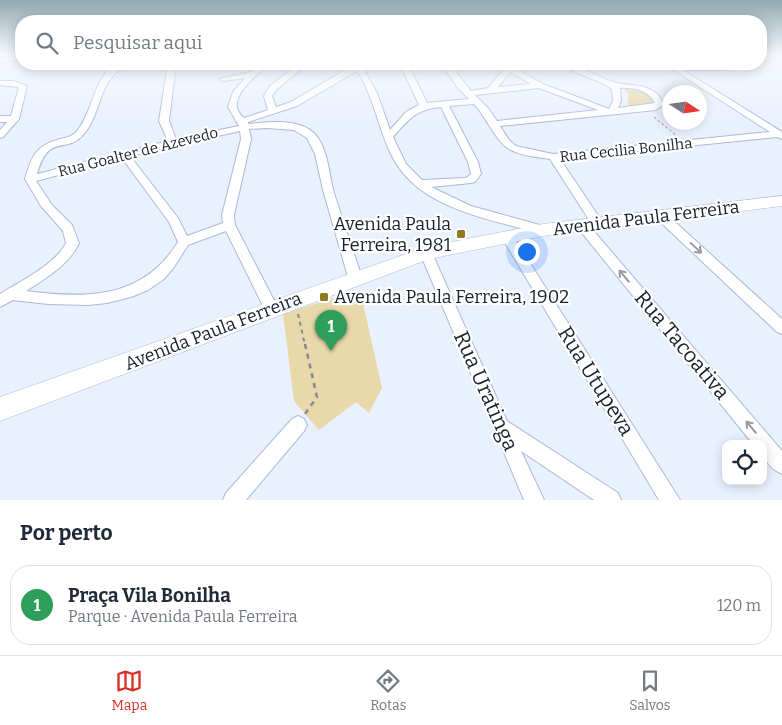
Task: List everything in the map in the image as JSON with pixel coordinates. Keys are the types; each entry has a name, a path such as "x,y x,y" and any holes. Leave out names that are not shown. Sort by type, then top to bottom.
{"main road":[{"name":"Avenida Paula Ferreira","path":"0,409 426,253 543,230 782,201"}],"street":[{"path":"0,301 66,254 72,245 72,238 68,229 50,210 30,179 40,154 52,144 68,140 80,133 106,77"},
{"path":"170,77 164,121 173,142"},
{"path":"223,78 228,77"},
{"path":"251,77 232,99 231,110 235,117 244,124 288,125 304,130 311,136 320,154 328,190 355,278"},
{"path":"272,110 268,96 272,88 286,77"},
{"path":"244,124 272,110 294,104 341,77"},
{"path":"367,77 374,92 388,137 402,166 420,184 442,198 543,230"},
{"path":"410,77 424,106"},
{"name":"Rua Cecilia Bonilha","path":"455,77 477,101 506,142 513,148 553,157 781,135"},
{"path":"491,90 498,77"},
{"path":"525,77 540,86 612,112"},
{"path":"494,124 658,106 658,100 640,88 612,85 593,77"},
{"path":"690,77 781,135"},
{"path":"0,83 14,83 23,86 15,119 0,135"},
{"path":"612,85 616,88 618,97 612,112"},
{"path":"469,94 491,90 540,86"},
{"path":"388,137 409,114 424,106 477,101"},
{"path":"420,184 466,182 471,180 476,174 473,162 444,104"},
{"path":"0,119 15,119"},
{"path":"244,124 246,139 238,178 229,203 229,225 272,310"},
{"name":"Rua Goalter de Azevedo","path":"30,179 244,124"},
{"path":"124,154 174,221 184,242"},
{"name":"Rua Tacoativa","path":"553,157 590,224 782,465"},
{"path":"660,215 782,328"},
{"path":"11,294 48,300 72,301 122,294 144,286 158,276 173,260 184,242 229,225"},
{"name":"Rua Utupeva","path":"507,236 670,500"},
{"name":"Rua Uratinga","path":"426,253 534,500"},
{"path":"233,500 298,425"},
{"path":"501,427 611,500"}],"path":[{"path":"644,109 686,144"},
{"path":"295,301 316,397 298,425"}],"shaded area":[{"path":"623,87 646,93 656,101 655,104 628,107 628,94"},
{"path":"360,290 382,388 369,413 356,402 319,430 294,401 283,314"}],"place":[{"name":"Avenida Paula Ferreira, 1981","path":"461,234"},
{"name":"Avenida Paula Ferreira, 1902","path":"324,297"},
{"name":"Praça Vila Bonilha","path":"331,351"}]}
